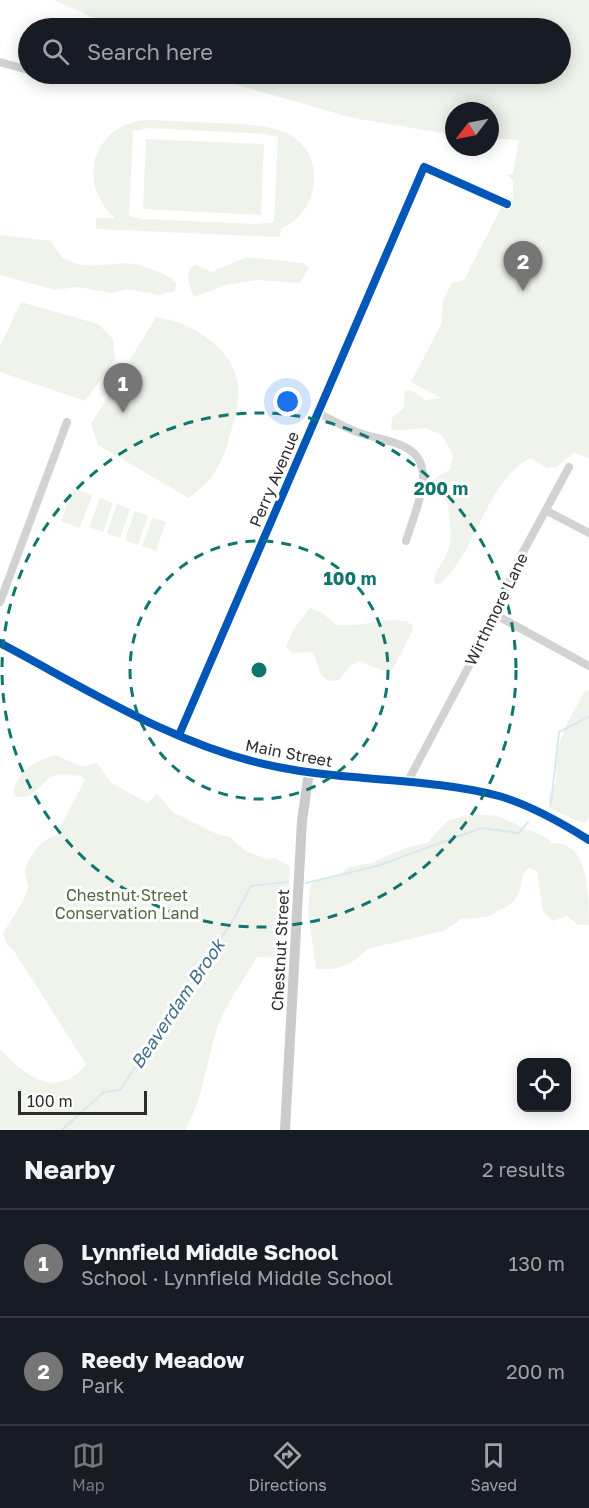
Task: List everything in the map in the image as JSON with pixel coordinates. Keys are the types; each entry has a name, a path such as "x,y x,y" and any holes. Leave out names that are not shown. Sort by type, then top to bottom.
{"street":[{"path":"0,62 18,67"},
{"name":"Perry Avenue","path":"179,735 424,167 507,204"},
{"path":"317,412 364,434 399,442 416,456 423,475 422,487 406,541"},
{"path":"0,602 67,422"},
{"name":"Wirthmore Lane","path":"407,783 496,615 515,567 569,467"},
{"path":"547,511 589,533"},
{"path":"496,615 589,666"},
{"name":"Main Street","path":"0,643 179,735 233,756 309,772 467,789 501,797 589,840"},
{"name":"Chestnut Street","path":"285,1130 302,821 309,772"}],"green space":[{"path":"54,0 589,0 589,459 574,452 557,467 547,468 530,458 515,469 492,499 454,569 441,583 435,584 436,573 449,547 450,528 448,503 435,492 431,484 437,477 450,470 453,455 441,434 424,428 394,431 391,428 392,418 404,407 405,391 411,390 425,400 441,398 411,382 441,325 443,299 452,283 464,280 507,196 513,199 513,181 507,175 513,173 519,140 499,139 499,102 445,102 445,133 353,118 234,84 571,84 571,18 94,18"},
{"path":"149,120 235,124 267,127 283,132 296,139 306,149 312,164 314,183 311,198 299,216 281,229 280,237 96,229 96,218 115,218 102,204 95,188 93,172 96,156 103,142 115,131 130,123","holes":["149,128 264,134 278,137 274,222 257,224 142,219 129,216 133,131"]},
{"path":"146,139 264,144 261,215 143,209"},
{"path":"0,235 50,241 63,258 83,265 125,263 144,267 173,280 176,283 175,291 159,295 127,289 111,293 78,287 55,290 0,275"},
{"path":"247,257 303,263 309,268 300,283 257,280 225,285 194,297 188,279 192,267 197,265 211,272"},
{"path":"21,302 98,324 113,339 115,360 85,401 0,372 0,346"},
{"path":"156,317 169,319 194,329 206,337 226,356 237,380 237,408 222,459 209,480 189,498 98,445 91,424"},
{"path":"73,488 92,495 80,528 61,521"},
{"path":"100,498 113,503 103,532 89,527"},
{"path":"117,504 130,509 120,538 107,533"},
{"path":"135,511 148,516 138,545 125,540"},
{"path":"153,517 166,522 156,551 142,546"},
{"path":"310,608 321,612 336,625 393,620 406,621 412,625 413,630 389,673 359,661 350,666 339,680 329,681 321,675 313,652 292,653 286,647 293,630"},
{"path":"589,690 589,817 585,824 549,808 549,796 556,782 557,749 584,692"},
{"name":"Chestnut Street Conservation Land","path":"56,755 82,767 97,763 111,783 148,803 157,794 173,812 217,834 230,837 247,852 269,859 275,858 290,866 284,958 257,957 230,1002 220,1020 196,1106 185,1130 0,1130 0,1049 30,1075 53,1083 64,1081 75,1075 86,1064 14,951 8,946 3,934 27,891 25,873 28,862 45,840 56,835 85,780 81,776 56,775 26,797 14,795 17,781 22,774 42,760"},
{"path":"476,814 497,816 548,838 551,844 564,845 573,850 580,859 587,885 589,925 578,925 567,916 553,921 543,911 537,871 529,868 523,874 520,890 514,901 486,917 461,919 443,931 367,949 344,966 316,969 308,913 310,887 314,880 340,875 349,867 371,863 405,848 427,843 448,820"}],"waterway":[{"name":"Beaverdam Brook","path":"551,804 559,732 589,717"},
{"name":"Beaverdam Brook","path":"306,883 377,866 481,828 519,833 528,822"},
{"name":"Beaverdam Brook","path":"62,1130 104,1092 120,1090 233,920 251,886 288,882"}],"cycle path":[{"path":"179,735 424,167 507,204"},
{"path":"0,643 132,714 201,745 237,757 301,771 414,782 499,796 546,815 589,840"}],"place":[{"name":"Reedy Meadow","path":"523,291"},
{"name":"Lynnfield Middle School","path":"123,413"}]}
